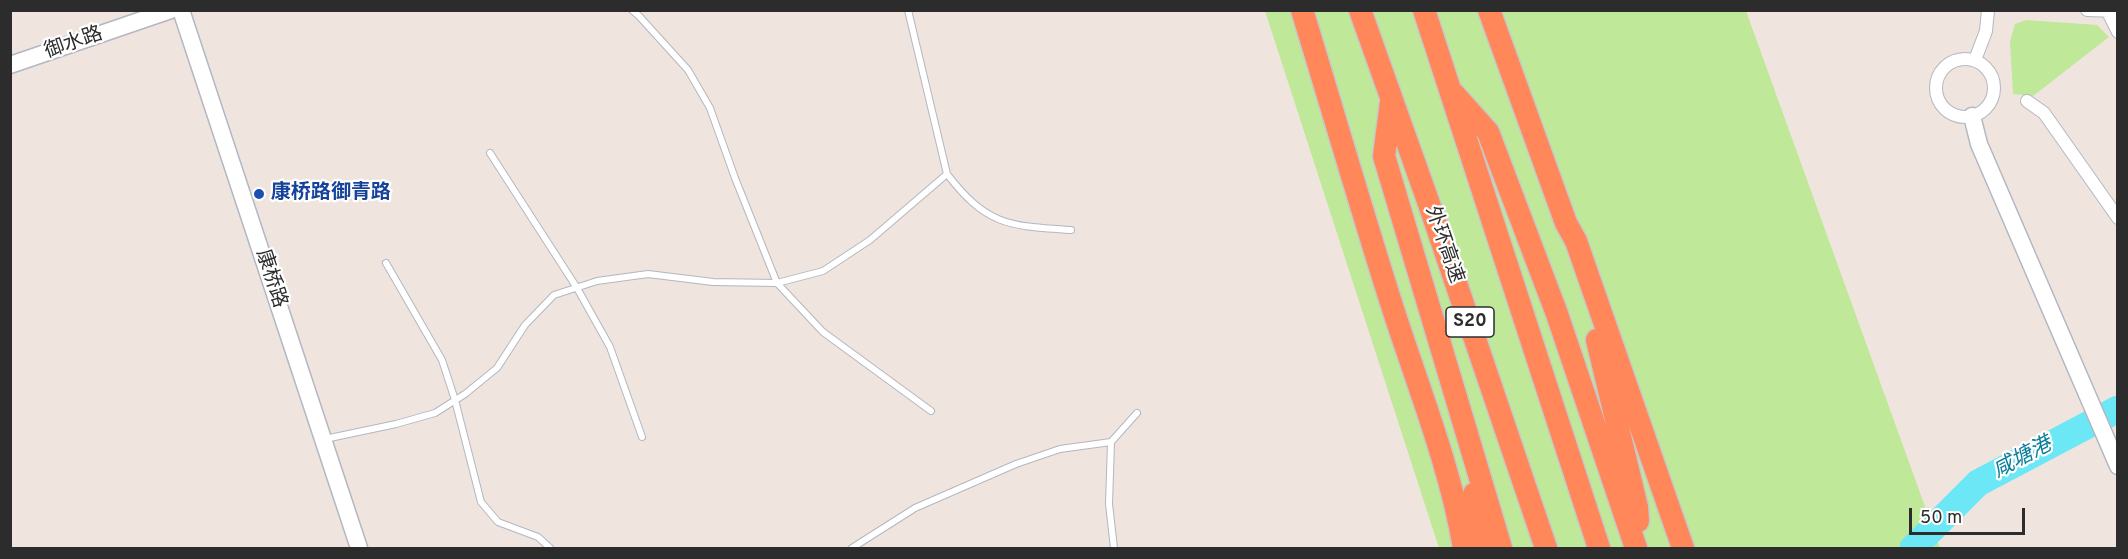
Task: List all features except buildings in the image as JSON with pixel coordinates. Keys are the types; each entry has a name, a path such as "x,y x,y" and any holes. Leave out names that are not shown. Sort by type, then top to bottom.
{"highway":[{"path":"1302,10 1355,190 1440,454 1465,542"},
{"name":"外环高速","path":"1360,10 1546,549"},
{"name":"S20","path":"1424,10 1599,549"},
{"path":"1489,10 1566,222 1576,241 1683,549"},
{"path":"1449,88 1488,132 1557,314 1637,549"},
{"path":"1391,97 1384,156 1501,549"},
{"path":"1566,222 1568,243 1597,341 1637,507 1637,549"},
{"path":"1470,450 1479,549"}],"main road":[{"name":"御水路","path":"10,65 171,10"},
{"name":"康桥路","path":"181,10 359,549"},
{"path":"1972,116 1979,144 2116,462"}],"street":[{"path":"1975,60 1986,31 1988,10"},
{"path":"2087,10 2113,11 2118,32"},
{"path":"1962,58 1975,60 1988,69 1994,84 1992,100 1982,112 1972,116 1960,117 1951,114 1943,108 1936,92 1935,84 1938,74 1949,62 1962,58"},
{"path":"2027,101 2044,113 2118,218"}],"lane":[{"path":"632,10 688,70 710,108 777,283 823,332 931,411"},
{"path":"908,10 947,174 964,196 991,217 1016,226 1071,230"},
{"path":"489,153 577,288 610,347 642,436"},
{"path":"323,439 396,424 435,413 496,368 525,325 554,295 597,281 648,274 713,282 777,283 823,271 870,240 947,174"},
{"path":"386,263 442,360 455,400 481,502 498,522 538,537 550,549"},
{"path":"1114,549 1109,504 1111,442 1137,413"},
{"path":"852,549 915,508 1016,464 1060,449 1111,442"}],"green space":[{"path":"1265,11 1746,11 1940,548 1439,548"},
{"path":"2026,20 2097,25 2109,37 2033,96 2013,94 2010,41 2015,24"}],"waterway":[{"name":"咸塘港","path":"1913,548 1978,483 2118,409"}],"place":[{"name":"康桥路御青路","path":"259,194"}]}
